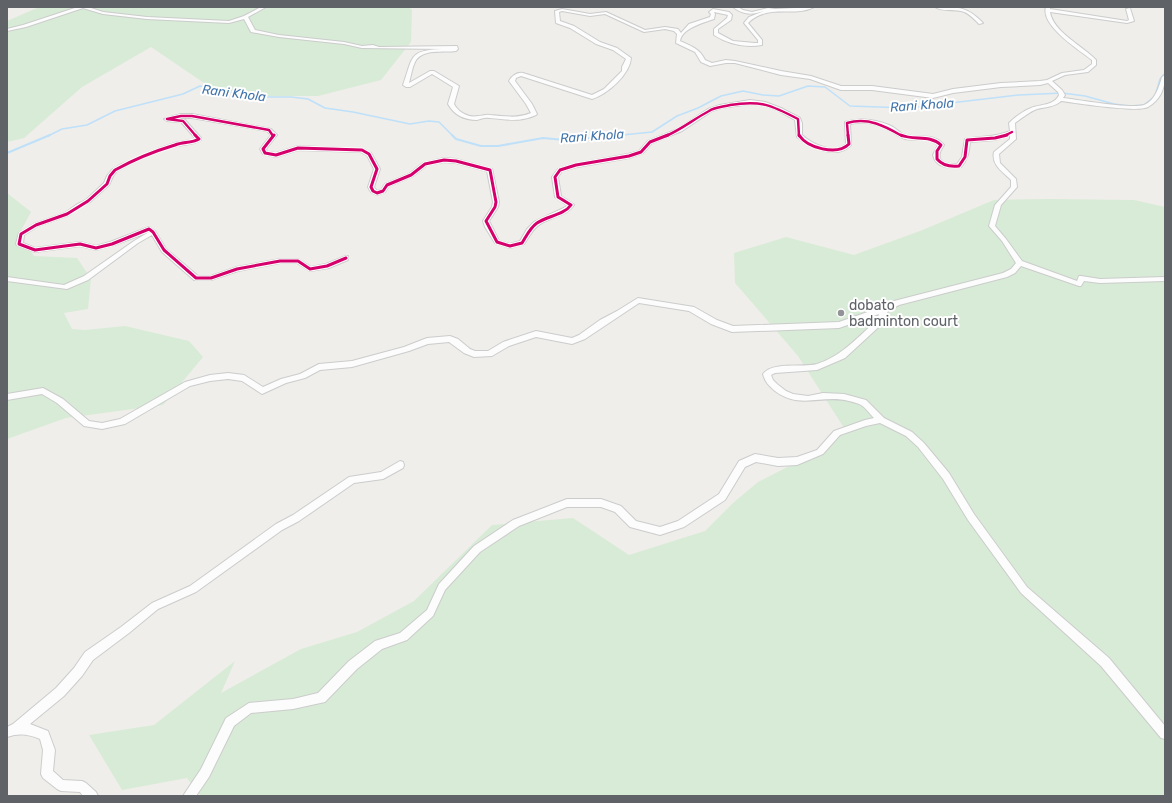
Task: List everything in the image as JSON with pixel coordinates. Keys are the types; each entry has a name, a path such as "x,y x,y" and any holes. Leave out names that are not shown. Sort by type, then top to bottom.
{"street":[{"path":"7,30 83,7 103,13 164,19 229,22 246,17 264,7"},
{"path":"735,7 747,13 759,12 771,8 773,10 812,7"},
{"path":"938,7 942,10 964,10 972,14 981,23"},
{"path":"246,17 253,31 279,36 344,43 362,47 455,47 456,49 454,50 435,50 418,55 413,60 406,85 408,86 432,72 456,86 450,104 455,112 465,116 478,118 487,116 509,120 527,118 534,114 529,104 512,80 514,76 521,74 592,97 604,94 616,78 625,71 625,67 629,60 623,54 558,22 557,11 562,10 590,15 606,13 644,30 665,28 676,30 679,37 678,42 700,54 703,61 712,65 726,60 781,73 811,78 841,88 878,88 933,96 953,91 965,91 996,85 1040,83 1058,78 1064,74 1086,71 1094,64 1094,60 1069,42 1052,23 1048,9 1127,22 1132,21 1128,10"},
{"path":"679,37 691,25 712,18 713,14 711,12 713,10 730,15 729,19 721,23 716,29 716,34 720,37 732,42 760,44 760,40 746,23 751,18 773,10"},
{"path":"1049,81 1061,95 1131,107 1146,106 1158,96 1165,77"},
{"path":"1061,95 1054,104 1038,107 1021,116 1012,123 1012,132 1014,137 996,154 996,158 997,163 1014,180 1014,187 998,205 992,226 1020,263 1079,284 1081,278 1100,281 1165,279"},
{"path":"346,258 327,266 310,269 298,261 280,261 237,269 211,278 196,278 164,250 154,232 149,229 112,244 96,248 80,244 35,250 19,244 21,234 36,225 67,214 88,201 106,184 115,170 162,149 199,139 183,121 167,118 182,115 193,115 207,119 269,130 274,134 263,149 265,153 270,154 276,155 298,148 362,150 369,154 377,169 371,187 377,194 383,191 387,185 405,178 425,164 444,160 456,160 490,170 496,202 495,207 486,221 497,242 510,246 522,243 526,234 533,226 542,220 569,208 571,205 558,198 555,177 560,170 576,165 629,156 641,152 650,142 680,130 710,110 720,106 750,102 770,105 798,119 799,136 804,141 820,148 830,150 845,148 848,144 847,123 853,120 892,128 901,136 907,138 932,138 941,145 936,153 937,160 941,164 950,168 959,166 964,161 967,154 967,140 995,138 1012,132"},
{"path":"7,279 65,287 86,278 136,242 154,232"},
{"path":"7,397 43,390 60,400 86,424 102,426 122,422 188,384 210,378 228,376 244,378 262,391 284,381 302,376 319,367 352,364 406,349 427,341 450,339 474,354 489,354 506,344 536,334 572,341 620,313 638,300 691,310 714,322 732,329 839,325 885,309 897,303 1005,275 1013,271 1020,263"},
{"path":"885,309 880,321 842,356 817,367 774,370 768,374 769,381 783,393 792,397 808,399 823,396 863,402 881,420 909,434 921,445 946,476 971,518 1024,590 1105,662 1165,734"},
{"path":"189,796 206,773 230,722 249,708 293,704 321,698 353,665 379,645 403,637 430,613 442,587 477,549 516,523 567,503 602,503 618,509 633,524 660,531 681,524 722,497 742,464 755,458 778,462 797,461 820,452 838,433 865,423 881,420"},
{"path":"12,730 60,692 78,672 89,656 125,630 154,606 193,588 279,527 296,518 352,480 383,474 400,464"},
{"path":"12,730 30,729 44,735 49,750 48,774 61,785 82,787 92,796"}],"green space":[{"path":"409,7 412,10 411,42 381,80 318,96 255,96 210,87 151,47 82,87 24,138 7,142 7,21 37,8"},
{"path":"7,193 31,212 18,236 34,256 77,258 91,279 88,309 64,313 72,329 85,330 125,326 189,341 203,357 163,405 66,418 7,439"},
{"path":"994,200 1134,200 1165,207 1165,796 201,796 187,778 122,790 89,735 154,725 235,661 221,693 301,649 357,632 414,601 492,525 573,518 629,555 705,531 733,503 758,482 799,461 846,431 798,356 735,283 734,253 786,237 854,255 920,231"}],"waterway":[{"name":"Rani Khola","path":"616,136 652,132 677,116 698,108 721,96 743,91 763,95 779,96 808,86 825,87 850,106 908,108 1019,95 1062,93 1085,96 1114,104 1130,106 1144,105 1155,96 1160,79 1165,73"},
{"name":"Rani Khola","path":"50,135 62,129 87,125 115,111 183,94 200,86 255,97 291,97 308,99 325,108 353,112 410,124 429,121 439,122 456,139 481,146 498,146 543,138 565,140 616,136"},
{"name":"Rani Khola","path":"7,153 50,135"},
{"name":"Rani Khola","path":"616,136 623,135"}],"cycle path":[{"path":"346,258 327,266 310,269 298,261 280,261 237,269 211,278 196,278 164,250 153,232 149,229 112,244 96,248 80,244 35,250 19,244 21,234 36,225 67,214 88,201 107,184 110,176 115,170 162,149 199,139 183,121 167,119 181,116 198,117 269,130 274,135 263,149 265,153 276,155 298,148 362,150 369,154 377,169 371,187 373,191 377,193 383,191 387,185 411,175 425,164 444,160 456,161 490,170 496,202 495,207 486,221 497,242 510,246 522,243 532,227 545,218 569,208 571,205 558,197 555,177 560,170 576,165 629,156 641,152 650,142 680,130 710,110 720,107 750,102 765,104 779,109 798,119 799,136 804,140 820,148 833,150 845,148 849,144 847,123 857,121 874,122 890,128 906,137 929,138 937,141 941,145 937,151 937,159 948,166 959,166 966,154 967,140 995,138 1012,132"}],"place":[{"name":"dobato badminton court","path":"841,313"}]}
